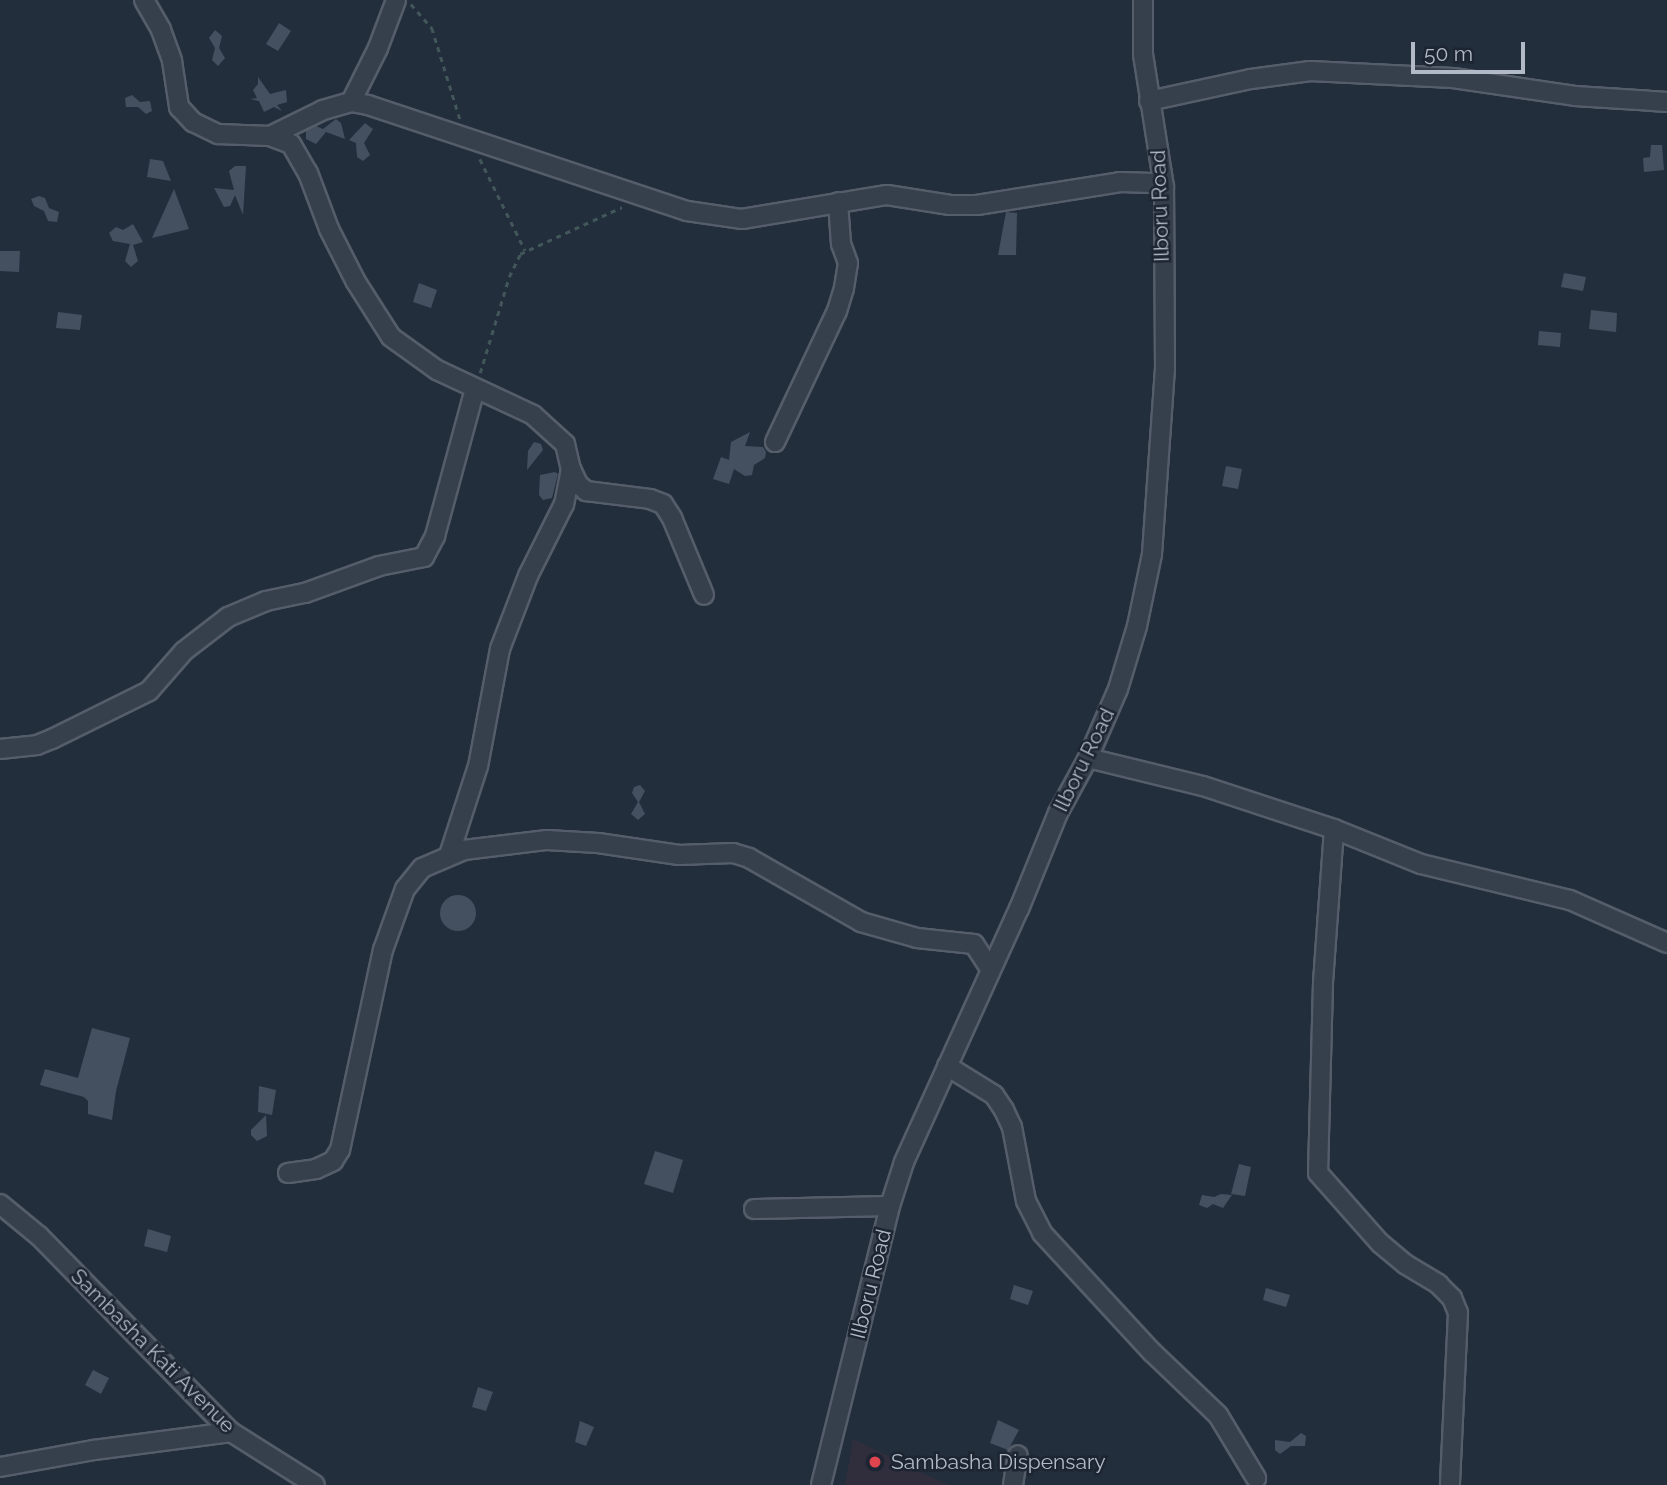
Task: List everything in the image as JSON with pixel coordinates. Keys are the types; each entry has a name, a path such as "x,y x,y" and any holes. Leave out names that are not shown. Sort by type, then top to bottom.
{"street":[{"path":"144,0 161,30 172,61 176,98 183,113 203,129 218,134 270,136 291,144 356,282 391,337 437,370 533,415 565,444 571,469 578,484 586,491 650,499 663,504 672,518 704,595"},
{"path":"351,102 378,48 396,0"},
{"name":"Ilboru Road","path":"821,1485 890,1206 904,1162 1019,909 1058,813 1088,758 1118,689 1137,626 1152,554 1165,370 1164,187 1143,54 1143,0"},
{"path":"1149,101 1237,81 1310,71 1453,78 1575,96 1667,102"},
{"path":"270,136 323,110 351,102 393,111 468,135 687,211 742,219 800,212 838,202 887,195 950,205 977,205 1081,191 1120,182 1152,183 1164,187"},
{"path":"775,442 837,311 844,288 848,263 841,244 838,202"},
{"path":"0,749 37,745 149,691 184,651 228,617 266,601 306,593 379,566 424,557 438,527 475,389"},
{"path":"449,855 478,766 500,649 528,576 564,504 571,469"},
{"path":"1088,758 1203,786 1334,829 1421,864 1535,889 1570,900 1667,943"},
{"path":"1334,829 1323,983 1318,1173 1380,1243 1405,1264 1438,1284 1452,1298 1458,1313 1450,1485"},
{"path":"288,1172 316,1169 333,1161 340,1150 383,950 405,889 422,868 449,855 488,845 547,841 598,843 679,855 733,853 750,858 861,922 917,939 974,944 990,969"},
{"path":"947,1066 994,1096 1004,1110 1012,1127 1027,1201 1042,1233 1152,1352 1217,1415 1256,1478"},
{"name":"Sambasha Kati Avenue","path":"0,1204 39,1236 231,1432 315,1485"},
{"path":"754,1209 890,1206"},
{"path":"0,1466 94,1450 231,1432"},
{"path":"1013,1485 1018,1455"}],"path":[{"path":"407,0 432,28 449,90 468,135 525,250"},
{"path":"475,389 515,260 525,250 625,206"}],"shaded area":[{"name":"Sambasha Dispensary","path":"853,1439 948,1485 845,1485"}],"building":[{"path":"279,23 291,31 278,51 266,44"},
{"path":"215,30 222,36 219,48 225,58 218,66 212,60 215,48 209,38"},
{"path":"258,77 270,94 286,90 287,102 277,105 282,111 274,107 264,112 259,101 250,99 257,98 253,90 258,84"},
{"path":"132,95 140,102 150,101 152,111 146,114 138,107 126,107 125,98"},
{"path":"336,119 341,123 345,139 326,132 316,144 306,139 306,131 316,126 323,129"},
{"path":"365,123 373,129 364,143 370,155 363,161 357,157 356,143 349,140"},
{"path":"1651,145 1662,145 1664,170 1644,172 1643,158 1650,157"},
{"path":"150,159 163,161 171,181 147,177"},
{"path":"235,166 246,166 243,215 235,195 230,206 224,207 214,188 234,190 229,171"},
{"path":"174,189 189,229 152,238"},
{"path":"39,196 45,198 49,208 59,212 57,222 48,221 44,211 34,206 31,199"},
{"path":"1006,212 1017,213 1016,255 998,255"},
{"path":"133,224 143,242 133,245 138,261 131,267 125,261 130,244 113,241 109,233 116,227 123,230"},
{"path":"0,251 20,251 19,272 0,271"},
{"path":"1564,273 1586,277 1583,291 1561,287"},
{"path":"419,283 437,290 431,308 413,302"},
{"path":"1591,310 1617,313 1616,332 1589,329"},
{"path":"58,312 82,315 80,330 56,328"},
{"path":"1539,331 1561,333 1560,347 1538,345"},
{"path":"750,432 745,446 763,447 766,452 765,458 754,465 752,475 745,476 734,469 729,484 713,479 721,457 729,460 731,442"},
{"path":"534,442 541,444 543,450 527,470 528,451"},
{"path":"1226,466 1242,469 1238,489 1222,486"},
{"path":"555,472 558,474 552,498 543,500 539,495 540,475"},
{"path":"640,785 645,791 639,802 645,814 638,820 631,814 638,802 632,793 634,787"},
{"path":"458,895 471,900 476,913 471,926 458,931 445,926 440,913 445,900"},
{"path":"92,1028 130,1038 116,1091 112,1120 88,1114 88,1101 84,1097 40,1085 45,1069 78,1078"},
{"path":"259,1086 276,1090 272,1115 258,1112"},
{"path":"266,1115 267,1136 257,1141 251,1135 251,1130"},
{"path":"655,1151 683,1160 673,1193 644,1184"},
{"path":"1239,1164 1251,1167 1245,1196 1231,1194"},
{"path":"1221,1194 1232,1195 1223,1208 1213,1204 1207,1208 1199,1205 1202,1195 1214,1197"},
{"path":"148,1229 171,1236 167,1252 144,1246"},
{"path":"1014,1285 1033,1291 1028,1305 1010,1299"},
{"path":"1266,1288 1290,1295 1286,1307 1263,1300"},
{"path":"93,1370 109,1378 101,1394 85,1385"},
{"path":"478,1387 493,1392 486,1411 472,1407"},
{"path":"998,1420 1019,1430 1008,1450 990,1443"},
{"path":"580,1421 594,1427 586,1446 575,1442"},
{"path":"1301,1433 1306,1436 1305,1446 1291,1446 1280,1454 1275,1450 1275,1440 1290,1442"}],"place":[{"name":"Sambasha Dispensary","path":"875,1462"}]}
